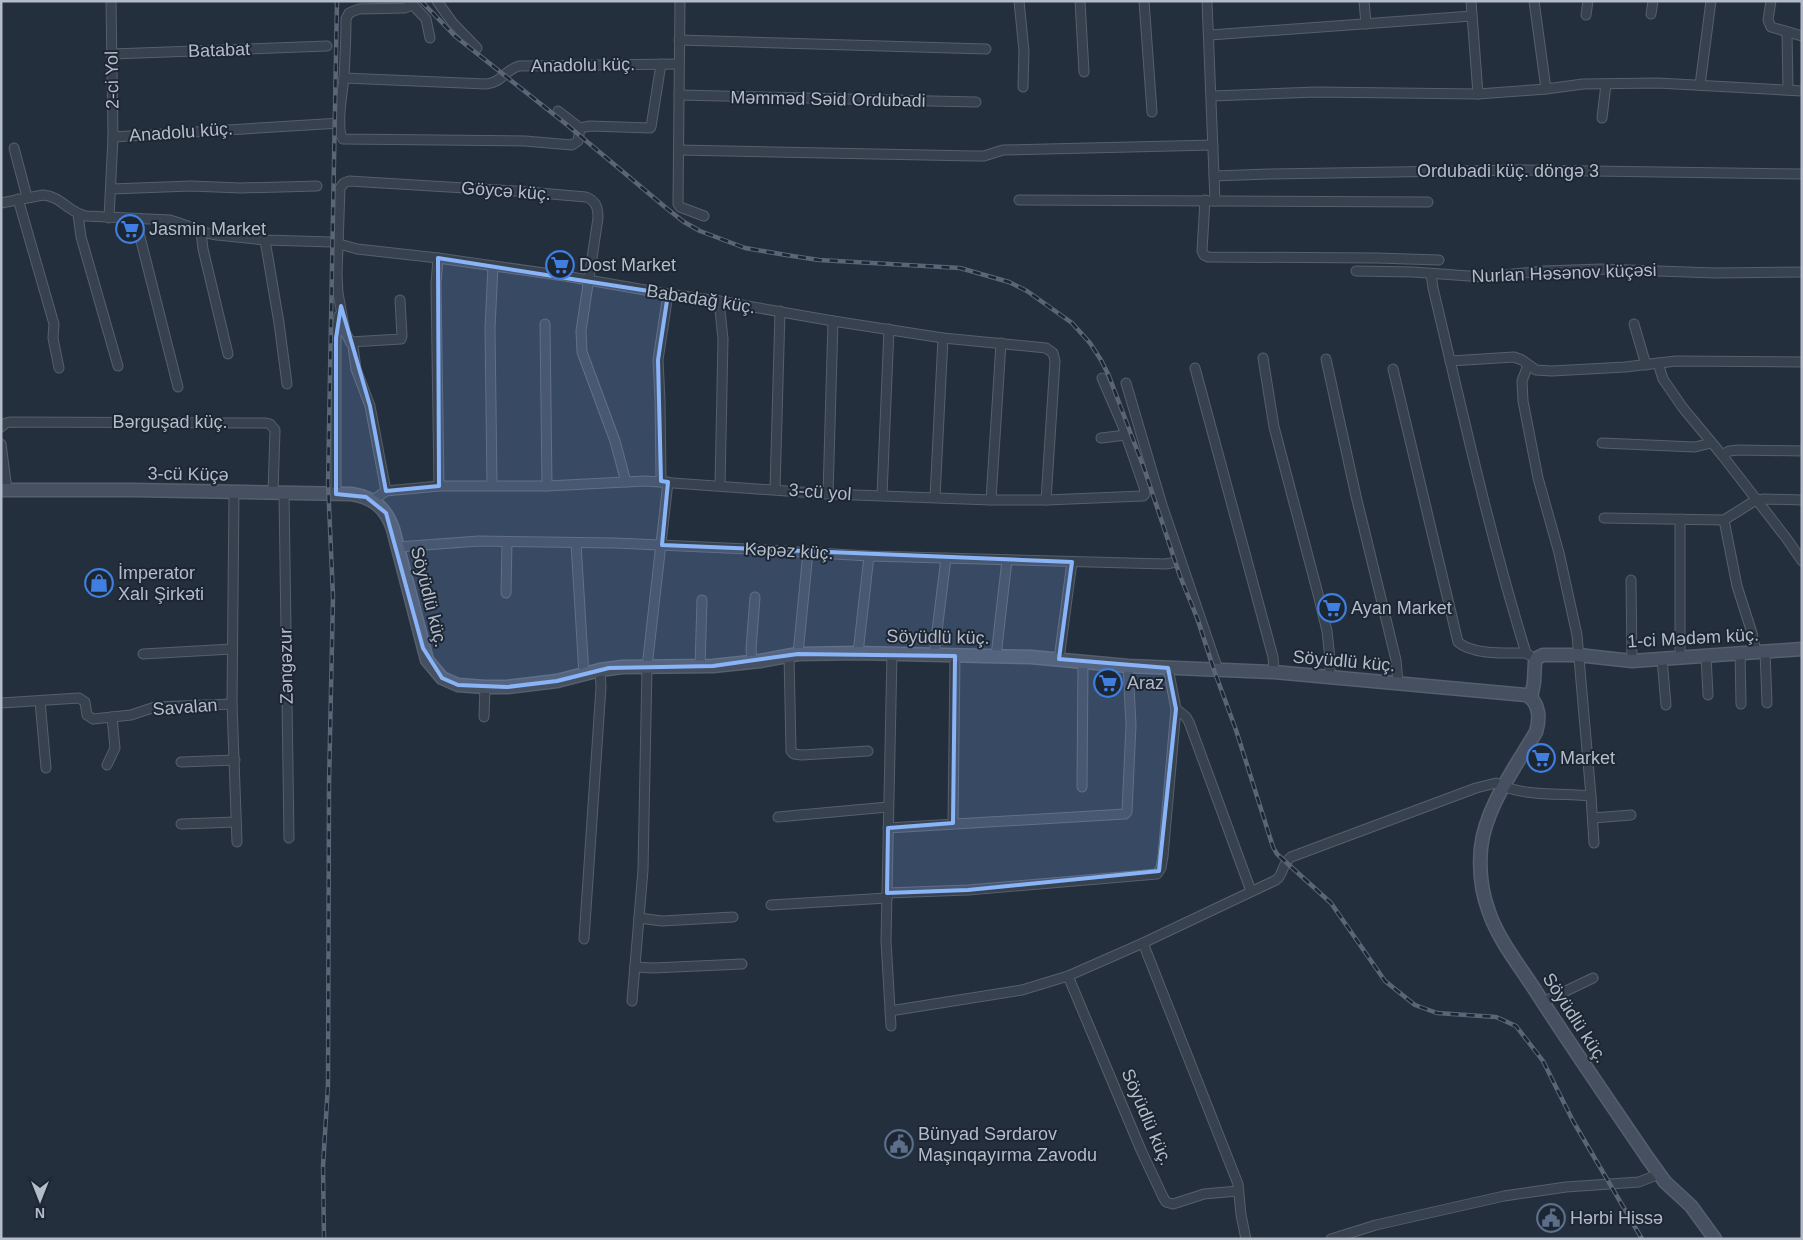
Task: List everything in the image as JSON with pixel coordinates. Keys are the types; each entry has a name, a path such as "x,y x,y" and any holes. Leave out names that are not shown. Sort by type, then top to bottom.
{"street":[{"name":"2-ci Yol","path":"109,218 112,189 113,137 111,1"},
{"path":"437,1 452,22 478,48"},
{"path":"680,1 678,204 680,207 704,216"},
{"path":"1019,1 1024,51 1023,87"},
{"path":"1080,1 1084,72"},
{"path":"1144,1 1152,112"},
{"path":"1208,1 1215,201"},
{"path":"1364,1 1366,24"},
{"path":"1471,1 1478,94"},
{"path":"1534,1 1546,89"},
{"path":"1586,15 1588,1"},
{"path":"1651,14 1653,1"},
{"path":"1700,85 1712,1"},
{"path":"1771,1 1768,20 1771,28 1802,36"},
{"path":"430,38 426,19 410,3 405,8 359,9 352,10 349,13 346,19 340,123 340,135 343,139 508,141 572,145 578,141 580,128"},
{"path":"1210,36 1472,16"},
{"path":"1786,32 1788,89"},
{"path":"679,40 986,49"},
{"name":"Batabat","path":"112,54 326,46"},
{"path":"558,111 580,128 590,126 650,128 652,127 661,64"},
{"name":"Anadolu küç.","path":"344,78 486,84 497,82 509,70 519,66 679,64"},
{"path":"1212,96 1316,92 1478,94 1546,89 1582,84 1658,83 1802,90"},
{"path":"1602,118 1606,84"},
{"name":"Məmməd Səid Ordubadi","path":"679,95 976,102"},
{"name":"Anadolu küç.","path":"113,137 340,123"},
{"path":"679,150 984,156 1003,150 1213,145"},
{"path":"14,148 22,198 54,324 52,338 59,368"},
{"name":"Ordubadi küç. döngə 3","path":"1214,176 1520,170 1802,174"},
{"name":"Göycə küç.","path":"338,244 340,188 349,180 586,197 593,200 597,205 598,212 581,332 582,352 615,441 626,482"},
{"path":"112,189 191,186 240,188 317,186"},
{"name":"Babadağ küç.","path":"1,203 22,198 50,195 78,214 138,220 170,220 201,232 217,235 265,240 326,242 357,248 589,280 943,338 1046,348 1053,353 1055,361 1046,500"},
{"path":"1019,200 1428,202"},
{"path":"1205,200 1202,251 1208,257 1439,260"},
{"path":"78,214 81,237 118,366"},
{"path":"138,220 139,233 178,387"},
{"path":"201,232 228,354"},
{"path":"265,240 287,384"},
{"path":"338,244 337,274 345,332 353,346 356,370 370,406 386,491"},
{"path":"438,258 436,284 439,486"},
{"path":"492,485 490,328 493,266"},
{"name":"Nurlan Həsənov küçəsi","path":"1356,271 1413,272 1483,277 1544,271 1601,269 1715,273 1802,272"},
{"path":"1431,274 1464,420 1504,578 1531,656 1535,662 1531,698"},
{"path":"632,1001 643,870 648,667 662,545 664,482 658,360 668,294"},
{"path":"350,342 401,339 400,300"},
{"path":"719,301 723,339 720,486"},
{"path":"336,494 336,338 341,306"},
{"path":"775,489 780,311"},
{"path":"828,494 833,321"},
{"path":"545,324 547,486"},
{"path":"1634,324 1646,365"},
{"path":"882,495 889,330"},
{"path":"935,497 943,338"},
{"path":"991,500 1001,343"},
{"path":"1450,361 1514,357 1536,370 1552,371 1646,365 1676,361 1802,362"},
{"path":"1263,358 1274,427 1327,631 1330,677"},
{"path":"1326,359 1356,496 1396,660 1398,683"},
{"path":"1658,363 1663,379 1671,392 1722,455 1802,561"},
{"path":"1528,365 1522,381 1523,401 1538,478 1559,553 1574,617 1594,844"},
{"path":"1195,368 1274,658 1274,672"},
{"path":"1392,370 1458,642 1464,648 1476,651 1531,656"},
{"name":"3-cü yol","path":"373,500 386,491 439,486 547,486 626,482 664,482 828,494 991,500 1139,497 1144,495 1144,487 1126,436 1102,378"},
{"path":"1126,383 1181,561 1218,670"},
{"name":"Bərguşad küç.","path":"1,427 10,422 266,423 270,424 275,430 278,493"},
{"path":"1101,438 1126,436"},
{"path":"1602,443 1695,446 1712,443"},
{"path":"1,444 4,490"},
{"path":"1722,455 1728,451 1739,450 1802,451"},
{"name":"3-cü Küçə","path":"4,490 134,490 336,494 360,495 373,500"},
{"name":"Savalan","path":"1,703 79,698 85,702 89,718 131,715 154,707 232,704 234,492"},
{"name":"Zəngəzur","path":"278,493 289,838"},
{"name":"Söyüdlü küç.","path":"373,500 381,506 390,519 413,602 423,648 431,667 437,674 450,682 485,687 531,685 622,667 700,666 752,662 794,654 858,653 996,656 1060,659 1128,666 1274,672 1518,694 1531,698 1537,710 1538,725 1536,732 1504,787 1493,809 1483,838 1481,876 1484,894 1495,926 1543,1002 1659,1174 1691,1206 1715,1239"},
{"path":"1604,518 1724,520 1756,500 1802,500"},
{"path":"1680,520 1680,657"},
{"path":"1724,520 1738,586 1760,651 1767,703"},
{"name":"Kəpəz küç.","path":"398,547 479,541 662,545 870,556 1072,562 1166,564 1181,561"},
{"path":"506,542 506,593"},
{"path":"576,543 584,675"},
{"path":"808,552 794,654 791,751 794,754 802,755 868,751"},
{"path":"858,653 870,556"},
{"path":"934,655 946,558"},
{"path":"996,656 1007,560"},
{"path":"1060,659 1072,562"},
{"path":"1631,580 1632,661"},
{"path":"752,662 751,649 755,597"},
{"path":"700,666 702,600"},
{"path":"143,654 232,649"},
{"name":"1-ci Mədəm küç.","path":"1531,656 1552,654 1578,655 1632,661 1802,649"},
{"path":"1740,652 1741,704"},
{"path":"891,1026 886,942 892,654"},
{"path":"1706,655 1708,695"},
{"path":"952,823 954,656"},
{"path":"1662,659 1666,705"},
{"path":"1082,787 1083,662"},
{"path":"888,828 1125,814 1127,812 1131,725 1128,666"},
{"path":"771,905 1157,874 1161,868 1163,856 1176,709 1168,668"},
{"path":"584,939 601,687 600,670"},
{"path":"484,717 485,687"},
{"path":"40,701 46,768"},
{"path":"232,704 237,842"},
{"path":"1176,709 1189,722 1251,891"},
{"path":"107,765 116,748 112,717"},
{"path":"181,762 234,760"},
{"path":"890,1011 1022,990 1068,976 1276,880 1282,874 1285,862 1291,857 1476,788 1496,783 1504,787 1527,792 1591,796"},
{"path":"778,816 888,807"},
{"path":"1592,818 1631,815"},
{"path":"181,824 236,822"},
{"path":"639,918 662,920 733,916"},
{"path":"1142,943 1235,1176 1246,1239"},
{"path":"635,967 653,968 742,964"},
{"name":"Söyüdlü küç.","path":"1068,976 1166,1202 1173,1204 1204,1194 1238,1191"},
{"path":"1543,1002 1593,978"},
{"path":"1330,1239 1376,1225 1504,1196 1566,1187 1639,1182 1659,1174"}],"highlighted area":[{"path":"438,258 668,294 658,360 661,481 668,482 662,545 1072,562 1059,659 1168,668 1176,709 1159,871 968,890 887,893 888,828 953,823 955,656 798,654 713,666 609,668 557,681 507,687 458,685 442,678 423,648 386,513 366,497 336,494 336,338 341,306 370,406 386,491 439,486"}],"railway":[{"path":"324,1239 323,1166 328,1085 329,784 333,597 328,482 337,1"},
{"path":"421,1 455,36 566,124 665,207 684,222 700,231 745,248 819,260 960,268 1009,282 1027,291 1072,323 1090,343 1109,376 1145,471 1180,576 1198,620 1236,730 1273,847 1277,854 1331,903 1385,981 1415,1005 1437,1013 1496,1017 1516,1026 1543,1061 1573,1121 1642,1239"}],"place":[{"name":"Jasmin Market","path":"130,229"},
{"name":"Dost Market","path":"560,265"},
{"name":"İmperator Xalı Şirkəti","path":"99,583"},
{"name":"Ayan Market","path":"1332,608"},
{"name":"Araz","path":"1108,683"},
{"name":"Market","path":"1541,758"},
{"name":"Bünyad Sərdarov Maşınqayırma Zavodu","path":"899,1144"},
{"name":"Hərbi Hissə","path":"1551,1218"}]}
